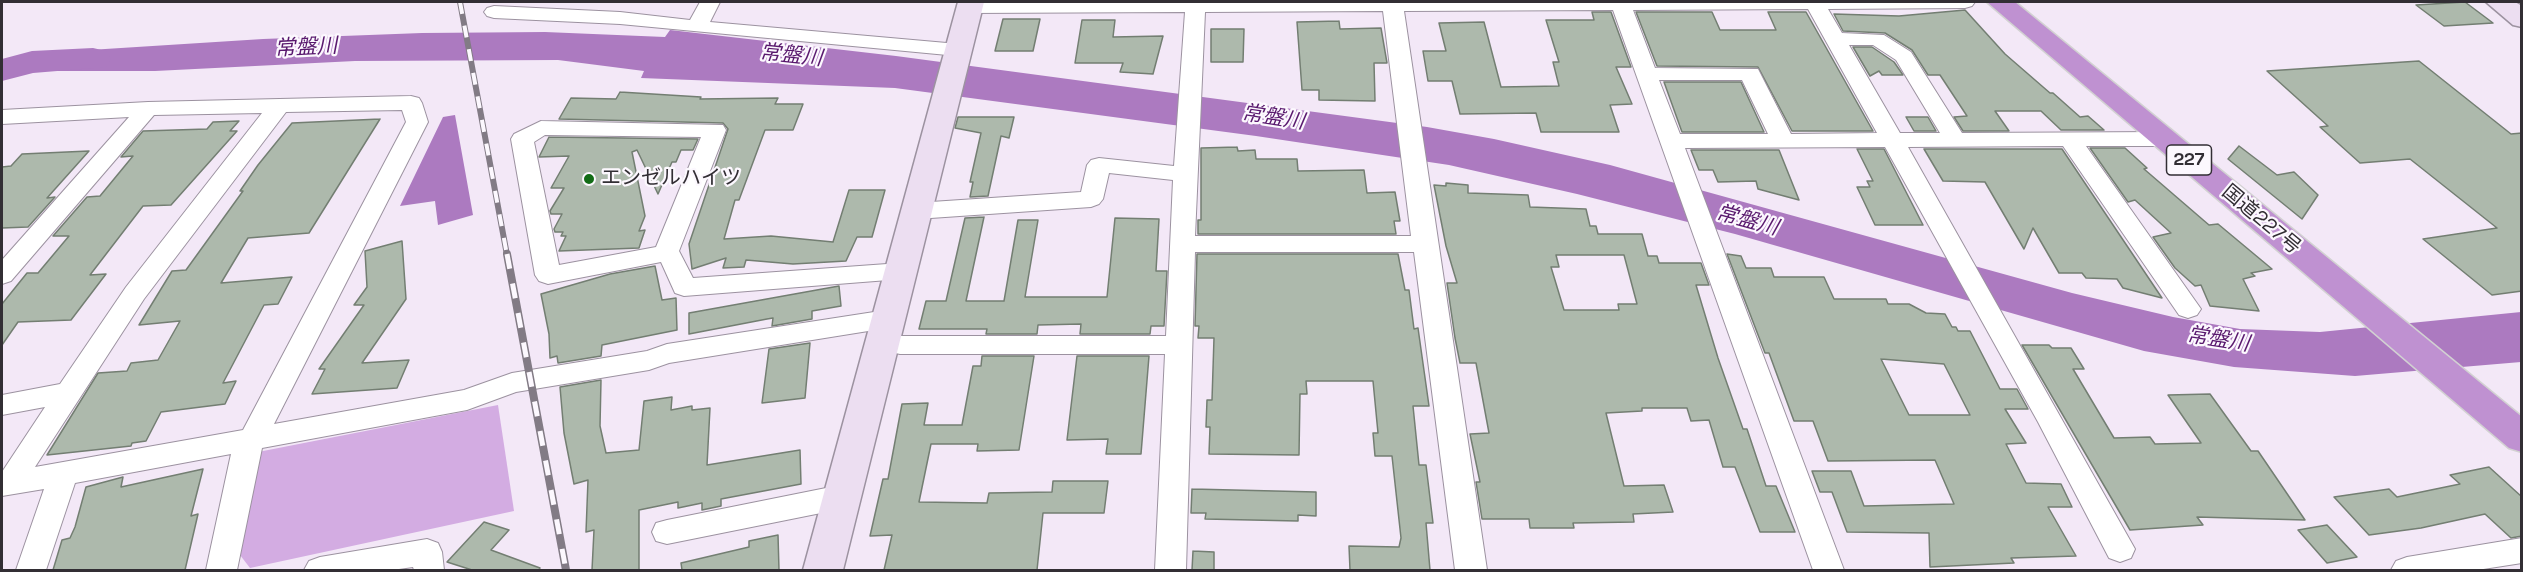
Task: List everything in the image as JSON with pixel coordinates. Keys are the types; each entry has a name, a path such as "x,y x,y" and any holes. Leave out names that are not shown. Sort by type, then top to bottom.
{"highway":[{"name":"国道227号","path":"2000,2 2522,438"}],"street":[{"path":"697,27 710,2"},
{"path":"1620,2 1828,570"},
{"path":"822,570 841,497 894,332 901,272 970,4 1965,2"},
{"path":"2499,2 2522,19"},
{"path":"1815,3 1956,251 2120,549"},
{"path":"1170,570 1178,345 1196,4"},
{"path":"1392,4 1405,83 1403,89 1413,165 1471,570"},
{"path":"494,12 598,16 957,55"},
{"path":"1834,39 1877,39 1904,56 1955,141"},
{"path":"1646,74 1750,74 1783,141"},
{"path":"5,120 148,109 411,103 417,122 246,452 222,570"},
{"path":"5,484 135,293 280,105"},
{"path":"2,275 148,109"},
{"path":"541,128 715,130 666,253 548,275 522,140 541,128"},
{"path":"1671,141 2164,139"},
{"path":"2070,140 2188,309"},
{"path":"916,212 1091,199 1099,165 1186,174"},
{"path":"1185,244 1425,244"},
{"path":"666,253 673,261 684,287 901,272"},
{"path":"5,484 467,400 512,382 649,360 667,354 894,332 1178,345"},
{"path":"2,405 68,393"},
{"path":"31,570 64,473"},
{"path":"667,532 841,497"},
{"path":"2407,570 2440,568 2522,550"},
{"path":"320,570 427,552 429,570"}],"shaded area":[{"path":"498,405 514,511 250,568 240,555 258,452"}],"water":[{"path":"670,30 896,56 1427,127 1494,139 1610,165 2072,293 2173,317 2240,329 2320,332 2521,312 2521,362 2355,376 2234,367 2144,351 1735,234 1577,194 1449,165 1256,136 895,88 641,78 644,71 558,60 355,61 155,71 25,71 42,53 263,39 422,33 545,32 665,37"},
{"path":"455,115 473,215 438,225 435,201 400,206 443,117"}],"building":[{"path":"2465,2 2493,23 2444,26 2416,5"},
{"path":"1965,10 2005,54 2050,93 2053,93 2080,117 2088,116 2104,130 2061,130 2041,111 1995,111 2009,131 1963,131 1954,117 1967,116 1940,75 1928,75 1912,50 1885,33 1843,31 1834,14 1899,16"},
{"path":"1592,12 1611,12 1631,67 1616,67 1632,104 1610,105 1619,132 1541,132 1536,113 1460,114 1452,81 1428,81 1423,51 1446,51 1439,23 1484,22 1501,87 1559,86 1553,62 1559,62 1546,20 1594,20"},
{"path":"1636,12 1712,12 1720,30 1776,30 1768,12 1806,12 1873,131 1792,131 1758,67 1657,66"},
{"path":"1003,19 1040,19 1033,51 995,51"},
{"path":"1082,20 1115,20 1113,37 1163,36 1153,74 1120,72 1123,63 1075,63"},
{"path":"1339,21 1340,29 1381,28 1387,63 1374,63 1375,101 1319,100 1319,90 1302,90 1297,22"},
{"path":"1211,29 1244,29 1243,62 1211,62"},
{"path":"1853,47 1872,47 1894,62 1903,75 1882,75 1879,71 1870,76"},
{"path":"2419,61 2511,134 2522,133 2522,291 2492,295 2423,239 2497,228 2410,159 2360,163 2320,127 2328,126 2267,71"},
{"path":"1664,82 1741,82 1764,132 1682,132"},
{"path":"620,92 701,97 700,99 778,98 775,104 803,104 793,130 765,130 739,200 735,200 724,239 771,236 833,242 849,190 885,190 872,237 857,237 846,261 793,264 746,260 744,267 723,268 726,258 692,269 689,244 728,129 723,123 559,119 571,98 616,99"},
{"path":"958,117 1014,117 1009,138 1001,136 988,196 970,197 973,182 970,182 981,133 955,128"},
{"path":"1906,117 1928,117 1936,131 1914,131"},
{"path":"380,119 309,233 248,238 221,283 292,277 278,304 264,305 223,383 236,381 225,404 161,412 146,441 132,443 131,446 47,455 98,373 127,371 131,363 158,360 180,321 139,325 172,271 186,270 243,191 240,191 258,165 292,123"},
{"path":"239,121 230,131 237,131 171,205 143,206 90,275 106,274 71,320 18,322 2,345 2,304 27,273 38,273 69,236 53,236 87,197 100,196 133,156 121,157 143,131 207,129 213,122"},
{"path":"549,137 698,139 693,150 681,150 676,162 672,162 658,194 637,150 632,152 645,216 639,231 645,230 639,248 559,251 566,236 561,236 563,232 555,232 554,229 562,214 551,214 550,211 564,188 551,188 569,156 539,157"},
{"path":"2239,146 2277,175 2294,172 2318,195 2302,219 2228,159"},
{"path":"1237,147 1238,151 1255,150 1256,159 1297,159 1298,171 1364,170 1367,193 1395,192 1400,221 1394,221 1396,234 1198,234 1198,220 1201,220 1201,148"},
{"path":"2090,148 2125,148 2147,168 2144,169 2209,225 2218,224 2272,269 2251,273 2255,276 2243,279 2259,311 2210,306 2201,285 2195,286 2175,268 2153,237 2171,233 2135,200 2128,202"},
{"path":"1857,149 1884,149 1923,225 1875,225 1857,187 1870,187 1867,181 1873,181"},
{"path":"1924,149 2062,149 2162,298 2123,288 2117,279 2086,278 2082,273 2059,273 2033,228 2024,249 1985,182 1943,181"},
{"path":"1691,150 1779,150 1799,200 1758,189 1756,181 1718,182 1713,170 1699,170"},
{"path":"89,151 47,198 55,197 28,227 2,228 2,167 11,166 22,154"},
{"path":"1446,183 1468,185 1468,193 1528,195 1530,207 1586,209 1590,226 1596,226 1598,234 1642,234 1648,256 1657,256 1659,263 1701,263 1709,285 1696,285 1718,358 1743,429 1747,429 1766,486 1776,486 1795,532 1760,532 1735,467 1723,467 1709,420 1691,421 1687,408 1642,408 1642,411 1606,413 1624,486 1664,485 1673,512 1633,514 1634,522 1573,523 1574,528 1530,528 1529,519 1482,519 1476,482 1480,482 1470,434 1489,433 1476,363 1460,363 1455,338 1447,283 1457,283 1446,246 1434,185 1446,186","holes":["1556,255 1624,255 1637,304 1618,304 1619,310 1564,310 1551,267 1559,267"]},
{"path":"984,217 966,301 1004,301 1018,220 1038,220 1025,297 1107,297 1115,218 1159,219 1156,271 1167,271 1164,326 1151,326 1150,334 1080,334 1081,324 1038,325 1037,334 986,334 987,329 919,329 926,301 946,301 965,218"},
{"path":"402,241 406,299 362,363 409,360 397,388 312,394 325,369 319,369 364,305 354,305 367,287 365,251"},
{"path":"1197,254 1398,254 1405,290 1409,290 1414,329 1418,328 1429,406 1413,406 1419,465 1426,465 1433,523 1426,523 1430,570 1350,570 1349,546 1399,547 1401,538 1392,456 1375,456 1373,433 1378,433 1373,381 1306,381 1307,394 1300,394 1299,455 1209,454 1210,427 1206,427 1207,400 1212,400 1214,338 1198,338 1199,326 1195,326"},
{"path":"1727,254 1741,256 1746,268 1771,268 1774,277 1824,277 1834,299 1886,299 1888,304 1909,304 1926,313 1945,314 1952,327 1956,327 1958,331 1970,331 2000,389 2017,389 2028,409 2005,409 2026,443 2006,444 2026,483 2061,484 2072,507 2048,507 2076,556 2011,558 2014,563 1930,567 1929,533 1847,532 1832,492 1820,492 1812,471 1851,471 1864,506 1954,504 1935,460 1828,461 1813,421 1794,421 1769,353 1765,353","holes":["1881,359 1944,364 1970,415 1909,415"]},
{"path":"655,266 662,300 676,298 677,330 602,345 601,356 558,363 557,356 550,358 549,334 541,294 610,274"},
{"path":"839,286 841,306 812,311 812,319 772,326 773,318 689,334 689,313"},
{"path":"810,343 805,398 762,403 769,349"},
{"path":"2022,345 2071,348 2084,369 2073,369 2114,438 2150,437 2155,444 2201,443 2168,395 2210,394 2251,451 2258,451 2305,520 2197,517 2203,525 2130,530"},
{"path":"982,356 1034,356 1019,450 977,451 978,444 931,444 919,502 987,503 989,493 1052,492 1053,481 1108,481 1104,513 1043,513 1037,570 884,570 892,535 870,536 883,479 888,479 902,404 928,403 924,425 962,425 973,366 981,366"},
{"path":"1077,356 1149,356 1141,454 1106,454 1108,439 1067,440"},
{"path":"601,380 600,426 606,453 639,450 644,401 672,397 671,410 692,406 692,410 710,408 707,465 800,450 801,484 721,499 721,506 702,510 702,503 678,508 678,502 639,510 639,570 592,570 594,530 586,532 588,480 574,484 564,433 560,387"},
{"path":"2489,467 2522,497 2522,536 2511,538 2485,514 2421,528 2369,535 2334,497 2389,489 2397,497 2460,484 2450,475"},
{"path":"203,469 191,516 198,514 185,570 53,570 62,540 70,538 75,527 86,487 123,477 121,487"},
{"path":"1192,489 1316,492 1316,516 1298,515 1298,521 1205,519 1206,513 1191,513"},
{"path":"484,522 509,530 491,550 540,568 539,570 472,570 447,562"},
{"path":"2327,525 2357,557 2327,563 2298,530"},
{"path":"778,535 779,570 682,570 681,563 749,547 749,541"},
{"path":"1193,551 1214,552 1214,570 1192,570"}],"waterway":[{"name":"常盤川","path":"2,70 32,62 93,59"}],"railway":[{"path":"460,2 507,255"},
{"path":"507,254 566,570"}],"place":[{"name":"エンゼルハイツ","path":"589,179"}]}
